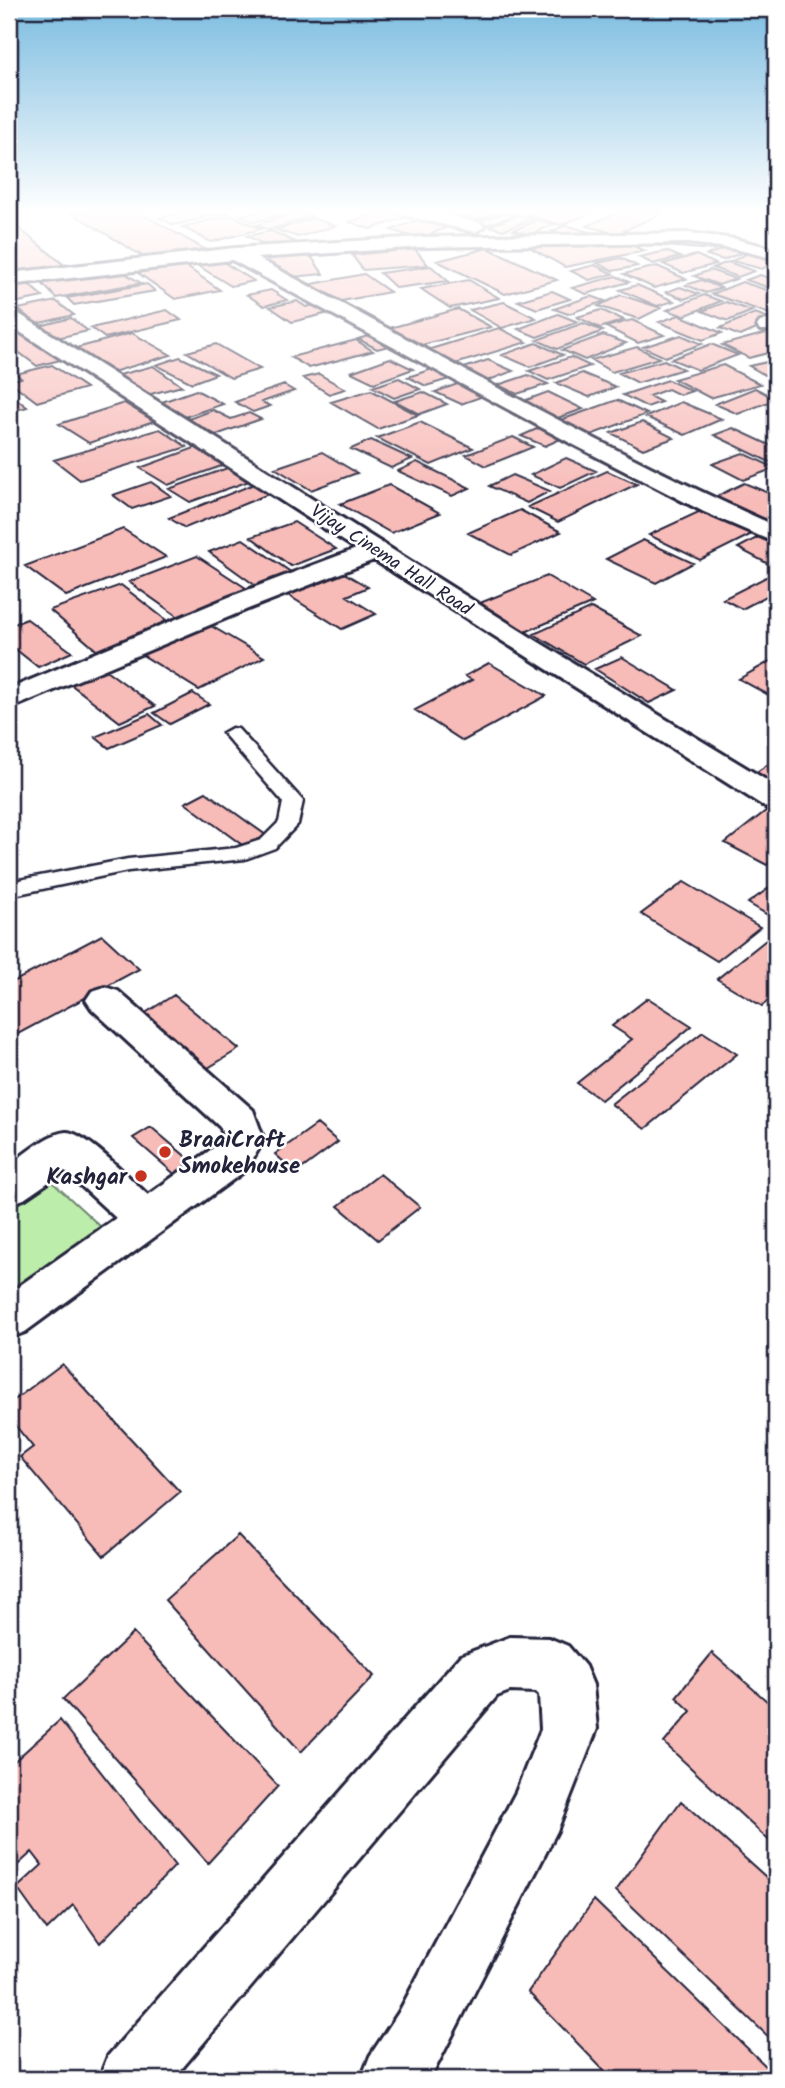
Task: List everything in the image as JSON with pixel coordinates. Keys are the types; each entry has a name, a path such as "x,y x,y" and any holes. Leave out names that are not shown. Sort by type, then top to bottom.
{"street":[{"path":"337,308 582,440 713,507 776,535"},
{"name":"Vijay Cinema Hall Road","path":"9,316 527,647 776,800"},
{"path":"9,700 202,617 378,550"},
{"path":"9,1318 231,1158 244,1139 239,1121 105,1000"},
{"path":"9,1187 67,1148 146,1219"},
{"path":"131,2079 479,1675 510,1664 549,1665 566,1685 569,1729 537,1811 421,2034 393,2079"}],"lane":[{"path":"9,889 128,865 238,854 268,844 288,824 293,801 232,733"}],"green space":[{"path":"50,1180 101,1227 9,1295 9,1209"}],"building":[{"path":"66,308 74,315 36,324 18,309"},
{"path":"272,308 327,308 333,312 292,322"},
{"path":"517,308 536,318 502,328 470,310"},
{"path":"556,308 584,308 568,314"},
{"path":"606,308 660,308 639,319"},
{"path":"671,308 703,308 684,316 667,310"},
{"path":"709,308 745,308 752,311 728,321 702,311"},
{"path":"754,308 776,308 776,316"},
{"path":"458,309 491,327 418,346 386,329"},
{"path":"167,310 181,320 105,338 91,328"},
{"path":"601,310 624,320 600,328 577,317"},
{"path":"755,313 776,321 740,336 720,328"},
{"path":"558,314 578,322 537,337 518,329"},
{"path":"679,315 722,333 703,340 659,322"},
{"path":"71,318 88,331 53,339 40,326"},
{"path":"632,320 664,335 638,343 606,327"},
{"path":"9,322 60,360 37,366 9,345"},
{"path":"583,323 603,331 557,349 537,340"},
{"path":"499,328 527,342 452,365 424,351"},
{"path":"774,331 776,351 749,358 722,345"},
{"path":"132,333 171,355 106,374 69,350"},
{"path":"374,334 393,345 377,349 358,339"},
{"path":"603,335 626,343 585,360 562,350"},
{"path":"681,335 702,344 665,357 643,347"},
{"path":"356,340 373,351 309,368 291,357"},
{"path":"536,343 563,355 530,367 502,355"},
{"path":"216,344 260,369 231,378 187,352"},
{"path":"711,344 738,355 698,370 671,359"},
{"path":"637,347 659,358 612,372 591,360"},
{"path":"180,357 216,374 192,383 156,365"},
{"path":"571,357 590,366 548,380 529,371"},
{"path":"390,358 413,369 374,383 351,372"},
{"path":"488,360 513,371 487,381 461,369"},
{"path":"664,360 683,369 638,383 619,373"},
{"path":"776,360 776,372 765,375 749,366"},
{"path":"52,365 86,388 37,402 9,381 21,378 16,374"},
{"path":"723,365 760,384 710,398 674,379"},
{"path":"153,366 182,386 147,395 119,375"},
{"path":"438,367 456,377 426,386 408,377"},
{"path":"582,373 616,387 589,397 556,383"},
{"path":"319,374 345,389 329,394 303,378"},
{"path":"528,375 548,384 517,394 498,385"},
{"path":"399,378 420,389 394,398 373,387"},
{"path":"668,380 692,391 680,395 668,389 649,396 661,402 647,407 623,395"},
{"path":"466,381 492,393 461,404 435,392"},
{"path":"284,385 294,391 262,402 270,406 253,412 235,402"},
{"path":"755,388 776,399 738,414 715,404"},
{"path":"196,390 223,404 185,417 159,403"},
{"path":"371,390 418,415 378,429 331,402"},
{"path":"423,392 447,404 420,414 395,401"},
{"path":"548,392 583,409 555,419 521,402"},
{"path":"9,393 27,407 9,412"},
{"path":"617,400 647,414 588,436 558,421"},
{"path":"681,402 722,419 685,435 646,417"},
{"path":"124,403 154,421 89,443 59,424"},
{"path":"213,410 231,419 249,413 261,419 216,435 186,420"},
{"path":"420,422 473,448 431,465 377,438"},
{"path":"642,422 674,438 643,449 611,433"},
{"path":"541,427 565,437 545,446 521,436"},
{"path":"733,428 776,448 776,465 714,435"},
{"path":"160,429 187,447 80,480 54,460"},
{"path":"513,437 533,447 486,466 466,455"},
{"path":"371,440 412,459 391,468 351,449"},
{"path":"200,446 230,463 168,485 140,468"},
{"path":"322,452 357,473 311,490 275,468"},
{"path":"743,453 775,468 743,480 712,464"},
{"path":"566,458 596,471 560,488 531,475"},
{"path":"417,462 470,488 452,496 398,471"},
{"path":"233,466 255,479 190,502 169,489"},
{"path":"607,471 637,484 558,522 528,507"},
{"path":"512,475 550,491 527,503 489,486"},
{"path":"151,482 171,496 132,509 113,495"},
{"path":"259,482 276,491 185,528 169,518"},
{"path":"744,483 776,496 776,526 713,498"},
{"path":"389,485 440,513 391,533 340,504"},
{"path":"705,509 756,532 700,560 649,535"},
{"path":"520,510 561,532 511,555 468,533"},
{"path":"294,522 336,549 291,566 251,537"},
{"path":"123,529 166,557 66,596 25,566"},
{"path":"764,534 776,539 776,568 738,548"},
{"path":"243,539 292,573 256,586 209,552"},
{"path":"643,540 693,563 656,583 606,559"},
{"path":"197,556 249,590 180,618 129,582"},
{"path":"776,572 776,591 742,609 723,599"},
{"path":"344,573 368,587 347,596 376,614 342,629 283,592 313,579 321,583"},
{"path":"547,576 593,603 525,632 480,603"},
{"path":"121,585 175,627 102,655 50,610"},
{"path":"591,608 642,636 584,664 534,634"},
{"path":"27,619 72,652 38,667 9,644 9,626"},
{"path":"206,623 264,657 199,690 141,654"},
{"path":"622,657 677,690 649,703 595,669"},
{"path":"776,658 776,699 739,679"},
{"path":"489,663 546,696 463,741 415,710 472,680 465,676"},
{"path":"99,665 155,706 120,722 65,680"},
{"path":"193,693 209,704 170,724 154,713"},
{"path":"149,714 162,725 109,748 95,737"},
{"path":"776,759 776,785 755,773"},
{"path":"206,792 270,838 249,850 185,803"},
{"path":"767,810 776,815 776,858 767,865 725,843"},
{"path":"684,882 760,927 717,961 641,914"},
{"path":"776,883 776,920 748,903"},
{"path":"776,932 776,994 762,1006 717,979"},
{"path":"102,935 139,969 14,1036 9,1031 9,984"},
{"path":"174,995 239,1049 203,1071 139,1017"},
{"path":"648,998 692,1026 601,1100 577,1083 632,1039 612,1026"},
{"path":"703,1032 737,1054 645,1129 611,1104"},
{"path":"317,1124 338,1142 296,1173 275,1154"},
{"name":"BraaiCraft Smokehouse","path":"151,1127 197,1166 179,1178 133,1138"},
{"path":"380,1174 420,1207 378,1240 338,1206"},
{"path":"62,1364 180,1492 104,1556 20,1457 33,1447 9,1418 9,1404"},
{"path":"238,1535 374,1676 301,1752 165,1600"},
{"path":"133,1633 278,1786 208,1863 63,1699"},
{"path":"712,1653 776,1709 776,1847 664,1743 691,1711 676,1697"},
{"path":"60,1720 175,1866 100,1943 73,1905 47,1930 17,1888 42,1865 32,1852 9,1873 9,1766"},
{"path":"681,1801 776,1886 776,2044 616,1891"},
{"path":"594,1900 776,2076 776,2079 612,2079 528,1992"}],"place":[{"name":"BraaiCraft Smokehouse","path":"165,1152"},
{"name":"Kashgar","path":"141,1176"}]}
